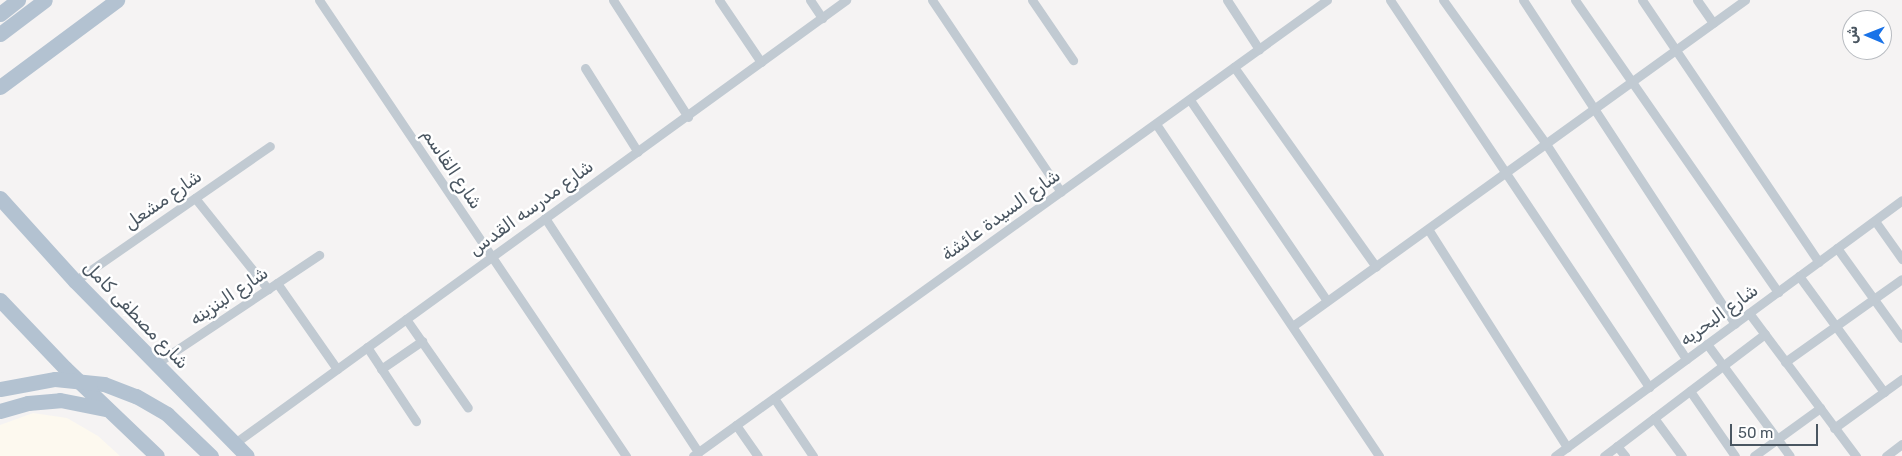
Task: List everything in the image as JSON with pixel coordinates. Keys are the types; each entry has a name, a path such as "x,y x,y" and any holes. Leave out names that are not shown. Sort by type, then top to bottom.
{"main road":[{"path":"0,14 18,0"},
{"path":"0,34 45,0"},
{"path":"2,83 117,0"},
{"name":"شارع مصطفى كامل","path":"0,198 76,281 247,456"},
{"path":"0,300 108,410 157,456"},
{"path":"0,389 39,380 72,378 119,389 167,414 211,456"},
{"path":"0,412 28,403 60,400 108,410"}],"street":[{"name":"شارع القاسم","path":"319,0 626,456"},
{"path":"613,0 688,117"},
{"path":"719,0 761,62"},
{"path":"810,0 822,18"},
{"name":"شارع مدرسه القدس","path":"235,443 406,318 688,117 846,0"},
{"path":"932,0 1061,192"},
{"path":"1032,0 1073,60"},
{"path":"1227,0 1259,50"},
{"name":"شارع السيدة عائشة","path":"699,454 736,425 1327,0"},
{"path":"1390,0 1649,387"},
{"path":"1443,0 1546,144 1686,360"},
{"path":"1523,0 1593,110 1735,324"},
{"path":"1575,0 1778,292"},
{"path":"1642,0 1819,262"},
{"path":"1697,0 1713,23"},
{"path":"1294,325 1632,82 1741,1"},
{"path":"1234,67 1376,267"},
{"path":"585,68 638,152"},
{"path":"1190,100 1328,301"},
{"path":"1156,124 1294,325 1380,456"},
{"name":"شارع مشعل","path":"76,281 270,146"},
{"path":"196,198 268,289"},
{"name":"شارع البحريه","path":"1562,452 1902,200"},
{"path":"545,218 699,454"},
{"path":"1875,221 1902,258"},
{"path":"1428,229 1562,452"},
{"path":"1837,248 1902,338"},
{"name":"شارع البنزينه","path":"157,364 319,255"},
{"path":"1799,276 1884,392"},
{"path":"1786,362 1902,279"},
{"path":"277,283 337,369"},
{"path":"1749,313 1856,456"},
{"path":"406,318 468,408"},
{"path":"1604,456 1765,334"},
{"path":"382,369 422,341"},
{"path":"1707,344 1790,456"},
{"path":"367,347 416,421"},
{"path":"1834,428 1902,379"},
{"path":"1690,391 1735,456"},
{"path":"774,398 813,456"},
{"path":"1754,456 1820,408"},
{"path":"1654,418 1682,456"},
{"path":"736,425 758,456"},
{"path":"1886,456 1902,444"},
{"path":"1617,446 1625,456"}],"shaded area":[{"path":"33,413 67,418 98,436 120,456 0,456 0,425"}]}
